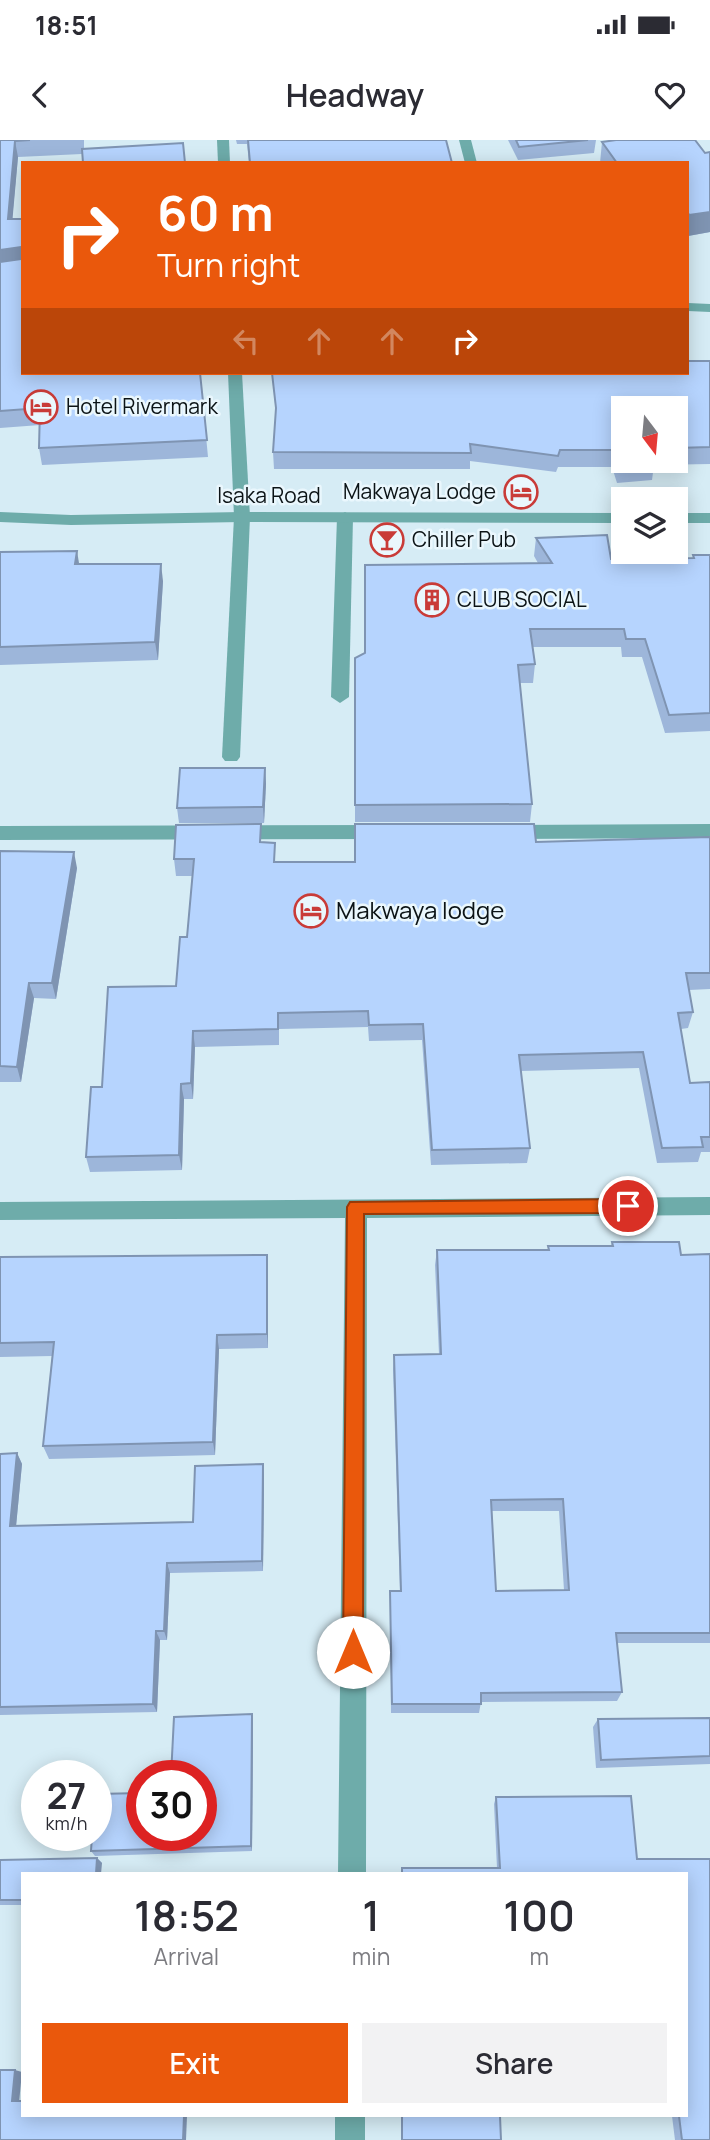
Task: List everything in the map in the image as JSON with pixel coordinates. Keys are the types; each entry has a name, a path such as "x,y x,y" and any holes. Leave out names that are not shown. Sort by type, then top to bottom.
{"street":[{"path":"223,140 224,161"},
{"path":"465,140 470,161"},
{"path":"689,307 710,308"},
{"path":"231,757 242,517 235,375"},
{"name":"Isaka Road","path":"0,517 71,520 242,517 611,518"},
{"path":"340,697 345,517"},
{"path":"688,518 710,518"},
{"path":"487,832 710,831"},
{"path":"0,833 404,832"},
{"path":"0,1212 710,1206"},
{"path":"352,1872 356,1207"},
{"path":"350,2117 350,2140"}],"building":[{"path":"0,140 30,140 15,141 8,219 21,219 21,247 0,250"},
{"path":"248,140 446,140 451,161 250,161"},
{"path":"516,140 588,140 519,147"},
{"path":"695,140 705,153 710,152 710,212 689,215 689,161 616,161 602,142"},
{"path":"183,143 185,161 83,161 82,149"},
{"path":"21,259 21,375 200,375 207,440 39,448 40,408 0,411 0,262"},
{"path":"689,361 710,361 710,447 688,448 688,396 611,396 611,450 560,450 558,456 470,444 471,453 273,452 276,408 272,375 689,375"},
{"path":"607,535 611,564 688,564 688,558 694,558 693,555 710,555 710,713 669,715 645,639 626,639 624,629 530,629 535,664 518,665 532,804 355,805 355,658 365,653 365,565 552,563 536,538"},
{"path":"77,551 75,564 161,564 155,642 0,647 0,552"},
{"path":"180,768 265,768 263,807 177,808"},
{"path":"261,824 260,842 275,843 274,862 355,862 355,824 534,824 536,842 710,837 710,973 686,973 693,1012 678,1013 690,1083 710,1082 710,1137 701,1137 703,1147 662,1148 643,1052 519,1055 530,1148 432,1150 423,1024 369,1025 368,1011 278,1013 278,1029 193,1031 191,1083 181,1084 179,1155 86,1157 91,1087 102,1087 108,987 176,986 180,937 187,937 194,859 174,859 176,825"},
{"path":"0,851 74,852 52,983 29,983 17,1067 0,1066"},
{"path":"612,1242 679,1242 681,1255 710,1254 710,1633 616,1633 622,1692 481,1693 481,1704 392,1704 390,1591 401,1591 394,1355 441,1354 437,1250 549,1250 548,1246 613,1246","holes":["563,1499 569,1590 496,1591 491,1500"]},
{"path":"267,1255 267,1334 217,1335 213,1442 43,1446 54,1342 0,1343 0,1257"},
{"path":"17,1453 10,1526 193,1522 195,1466 263,1464 262,1561 167,1563 164,1631 156,1631 153,1704 0,1707 0,1454"},
{"path":"252,1714 251,1846 217,1847 217,1760 172,1760 174,1717"},
{"path":"710,1718 710,1756 601,1760 598,1719"},
{"path":"126,1793 126,1850 112,1850 112,1794"},
{"path":"631,1796 637,1859 710,1859 710,2140 682,2140 679,2117 688,2117 688,1872 402,1872 402,1868 500,1868 496,1797"},
{"path":"97,1858 96,1872 21,1872 21,1900 0,1900 0,1860"},
{"path":"0,2070 15,2070 12,2101 21,2101 21,2117 184,2117 183,2140 0,2140"},
{"path":"402,2117 500,2117 501,2140 402,2140"}],"place":[{"name":"Hotel Rivermark","path":"41,407"},
{"name":"Makwaya Lodge","path":"521,492"},
{"name":"Chiller Pub","path":"387,540"},
{"name":"CLUB SOCIAL","path":"432,600"},
{"name":"Makwaya lodge","path":"311,911"}],"route":[{"path":"353,1652 356,1207 628,1206"}]}
